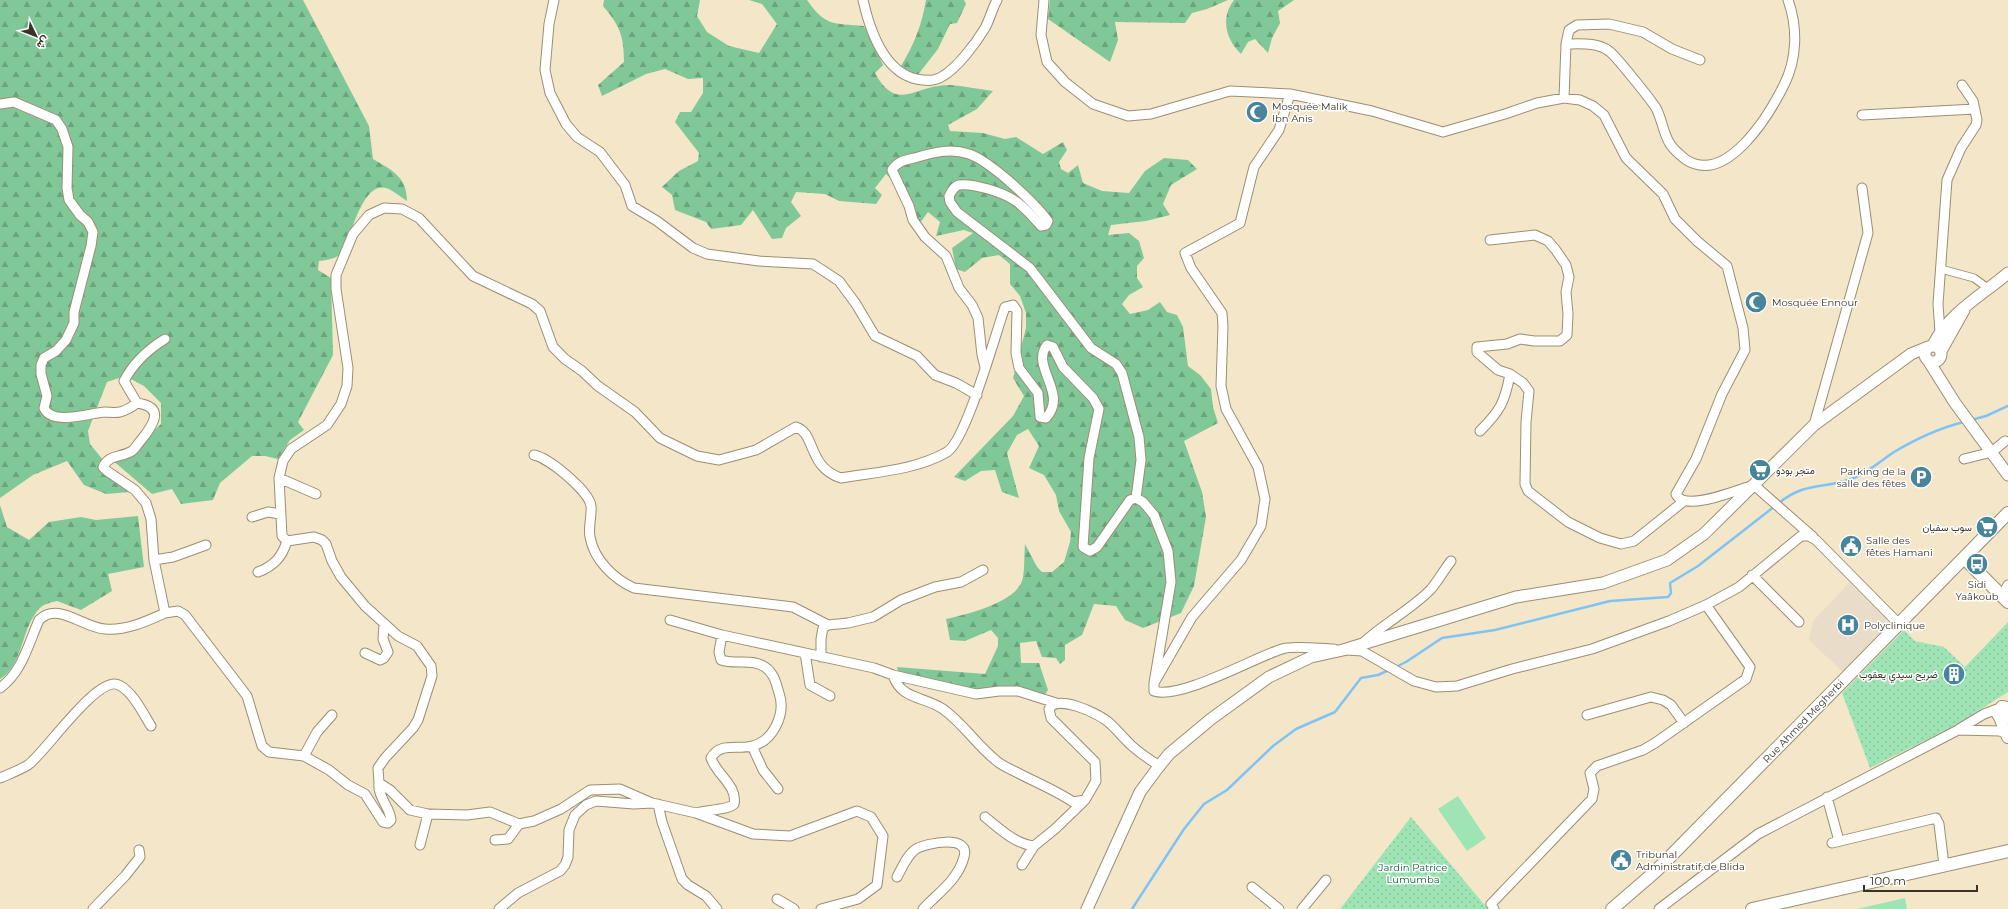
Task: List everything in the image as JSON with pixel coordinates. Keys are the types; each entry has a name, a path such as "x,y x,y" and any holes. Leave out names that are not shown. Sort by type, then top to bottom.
{"main road":[{"name":"Rue Ahmed Megherbi","path":"1612,909 1656,871 1898,623 2008,513"},
{"path":"1974,547 1971,556 1975,569"},
{"path":"1964,558 2005,599"},
{"path":"1954,567 1964,565 1975,569"},
{"path":"2004,710 2008,735"},
{"path":"1752,909 1944,865 2008,852"}],"street":[{"path":"554,0 549,24 545,70 550,93 566,124 577,137 600,152 625,185 632,206 657,220 693,248 707,254 813,264 839,281 856,304 875,336 917,356 935,375 956,383 977,395"},
{"path":"864,0 867,19 875,39 894,67 904,75 915,80 931,81 942,77 959,62 986,28 997,0"},
{"path":"1044,0 1041,35 1047,62 1065,82 1093,104 1128,116 1152,114 1230,91 1290,94 1372,111 1443,132 1505,114 1537,102 1564,98 1580,100 1593,106 1604,115 1626,158 1663,194 1675,219 1697,241 1727,266 1743,328 1745,350 1722,394 1696,459 1676,494 1678,498 1684,501 1715,499 1754,485"},
{"path":"1566,44 1587,44 1610,52 1656,107 1670,144 1678,153 1692,163 1705,166 1716,165 1734,152 1757,131 1776,101 1790,74 1796,37 1793,13 1788,0"},
{"path":"1564,98 1566,44 1569,30 1577,25 1609,24 1643,32 1672,49 1700,60"},
{"path":"1940,332 1938,304 1948,180 1961,148 1976,126 1973,101 1962,85"},
{"path":"1154,683 1192,618 1241,560 1261,526 1264,499 1258,467 1226,409 1221,386 1222,313 1191,268 1186,253 1240,223 1254,167 1279,130 1290,94"},
{"path":"0,104 14,102 56,120 62,129 68,147 67,188 69,200 80,215 88,222 93,232 91,246 74,312 74,323 66,340 56,351 44,358 41,365 41,374 46,387 47,396 44,408 46,413 53,417 75,417 104,412 118,412 129,409 137,403 144,404 152,410 155,419 153,425 132,450 111,457 106,461 103,467 135,490 146,503 151,519 154,560 165,613"},
{"path":"1862,115 1975,109"},
{"path":"985,367 982,355 978,318 975,311 959,288 946,256 925,237 913,220 909,206 892,170 899,161 931,152 967,153 978,158 1006,178 1048,221 1046,225 1041,226 1014,200 1000,193 977,187 958,185 952,189 949,196 950,202 957,212 1030,268 1091,348 1116,364 1122,372 1140,437 1141,460 1136,498"},
{"path":"1814,425 1868,233 1862,188"},
{"path":"287,541 282,536 280,514 280,478 283,461 292,450 327,425 341,404 347,386 348,368 336,289 336,274 354,234 369,215 384,208 402,209 419,218 473,276 532,304 540,311 553,347 565,359 582,371 598,386 635,412 660,438 697,456 719,460 756,450 796,427 802,428 806,434 820,465 830,474 841,478 921,464 948,452 955,443 977,395 1005,306 1013,305 1017,311 1016,353 1018,368 1038,393 1040,417 1046,418 1051,413 1054,401 1053,388 1043,365 1043,350 1047,345 1053,347 1063,367 1093,398 1098,409 1089,458 1083,547 1090,551 1097,547 1130,500 1136,498 1144,502 1154,515 1168,551 1171,582 1154,683 1154,691 1161,694 1184,689 1284,648 1343,650"},
{"path":"1490,240 1535,235 1548,241 1566,265 1569,276 1566,292 1568,314 1567,335 1560,341 1534,341 1520,339 1507,344 1477,346 1477,352 1498,370 1510,374 1523,383 1529,391 1526,422 1525,484 1528,491 1557,514 1600,538 1621,544 1634,541 1684,501"},
{"path":"1941,269 1974,278 1989,289"},
{"path":"2008,273 1965,308 1957,312 1940,332 1932,354 1938,378 2008,475"},
{"path":"1087,909 1140,792 1169,754 1211,719 1269,677 1311,657 1363,647 1516,597 1603,583 1667,560 1704,534 1814,425 1911,354 1932,354 1957,325 1965,308"},
{"path":"137,403 124,381 141,356 165,339"},
{"path":"1480,431 1497,414 1506,395 1510,374"},
{"path":"1964,459 1992,451 2005,441"},
{"path":"534,455 549,460 587,497 591,505 590,537 596,555 612,574 622,583 634,588 793,607 828,624 848,623 873,617 901,600 935,588 961,582 983,570"},
{"path":"280,478 316,494"},
{"path":"1754,485 1816,540 1898,623"},
{"path":"252,517 268,512 280,514"},
{"path":"1363,647 1414,681 1436,687 1457,686 1512,669 1592,649 1633,636 1706,605 1739,587 1801,536 1809,536 1816,540"},
{"path":"0,688 10,681 17,672 38,620 43,616 54,613 64,614 81,623 105,629 125,628 165,613 178,611 185,615 247,696 262,746 269,752 304,756 365,794 383,822 388,823 391,820 391,814 378,789 378,768 385,758 413,728 418,720 432,676 431,666 418,646 398,636 365,606 341,577 332,561 326,544 322,540 314,537 287,541"},
{"path":"258,572 269,568 275,563 283,552 287,541"},
{"path":"154,560 173,557 206,545"},
{"path":"1363,647 1377,630 1404,612 1431,589 1451,561"},
{"path":"1752,575 1799,622"},
{"path":"2005,599 2008,585"},
{"path":"1494,909 1491,904 1592,799 1594,789 1590,773 1597,766 1643,750 1746,679 1750,672 1750,667 1706,605"},
{"path":"670,620 722,635 874,668 893,675 976,694 999,691 1018,691 1081,708 1108,721 1132,746 1160,766"},
{"path":"365,653 380,660 384,658 388,652 383,639 384,624"},
{"path":"821,657 821,639 823,628 828,624"},
{"path":"696,813 713,808 729,808 734,804 735,800 732,789 713,766 711,758 714,751 719,748 752,746 769,736 776,726 782,711 782,699 773,673 766,667 749,661 734,662 721,660 719,652 722,635"},
{"path":"805,653 810,685 830,696"},
{"path":"893,675 896,685 903,692 941,707 957,719 982,748 999,763 1058,792 1073,802 1083,802"},
{"path":"0,778 27,765 75,712 104,687 111,684 119,685 130,694 151,726"},
{"path":"1587,715 1651,697 1663,700 1672,705 1684,723"},
{"path":"1022,865 1034,846 1055,829 1083,802 1094,788 1096,781 1095,762 1051,718 1049,709 1051,705 1056,702"},
{"path":"1659,909 1758,834 1958,730 1984,714 2004,710"},
{"path":"304,756 317,732 332,715"},
{"path":"1958,730 2000,731 2008,735"},
{"path":"752,746 763,770 778,789"},
{"path":"379,783 390,790 410,810 428,814 467,815 490,812 519,824 534,821 561,809 590,790 620,789 655,804 696,813 753,834 790,836 857,811 871,817 883,836 877,885 858,899 821,909"},
{"path":"1827,797 1835,842 1936,818 1939,824 1944,865"},
{"path":"499,909 518,893 560,871 566,865 568,857 569,830 575,815 586,805 596,801 655,804"},
{"path":"655,804 682,879 688,885 706,896 717,909"},
{"path":"420,845 428,814"},
{"path":"985,817 1016,840 1025,845 1034,846"},
{"path":"495,840 508,839 519,824"},
{"path":"897,877 909,855 926,845 951,842 958,843 963,847 965,852 964,859 953,879 948,886 923,909"},
{"path":"93,909 125,876 140,857 139,850"},
{"path":"1302,909 1326,880"},
{"path":"1252,887 1279,909"},
{"path":"777,899 794,909"}],"shaded area":[{"name":"Polyclinique","path":"1849,583 1886,619 1884,630 1843,672 1809,640 1813,621"}],"green space":[{"path":"0,0 303,0 369,126 373,159 397,175 404,186 407,201 386,188 378,188 370,193 358,212 342,252 335,258 319,261 318,270 331,278 333,355 298,422 304,430 290,440 278,459 265,456 252,456 220,483 213,500 181,504 172,489 152,494 111,459 114,452 121,449 134,450 161,424 161,403 144,386 125,376 107,382 88,431 90,444 129,492 106,494 84,485 67,461 33,475 0,498"},
{"path":"604,0 700,0 697,16 707,32 729,46 759,53 777,24 762,4 749,0 807,0 820,15 831,22 837,24 864,26 883,65 875,73 883,85 891,92 899,95 908,94 927,88 950,85 993,91 977,109 948,125 950,131 983,133 1005,139 1016,137 1043,154 1063,142 1067,150 1059,162 1061,169 1068,173 1078,165 1083,183 1102,191 1129,193 1145,171 1164,158 1188,160 1197,169 1171,185 1163,204 1170,215 1146,221 1111,225 1108,235 1129,233 1139,241 1144,258 1137,266 1137,278 1143,287 1129,295 1122,304 1130,314 1148,310 1160,302 1167,312 1177,315 1183,327 1188,366 1200,375 1211,389 1213,407 1218,423 1184,441 1202,492 1206,517 1194,586 1181,613 1143,628 1125,620 1116,606 1094,604 1082,635 1065,645 1065,660 1060,664 1056,658 1042,657 1036,641 1020,643 1021,663 1039,663 1048,690 1044,696 1009,686 985,689 958,688 898,671 897,667 985,674 998,646 998,638 991,630 965,641 950,640 946,619 977,611 1010,596 1022,581 1025,544 1037,567 1042,572 1052,572 1064,562 1070,542 1071,532 1059,511 1056,495 1044,475 1029,468 1039,446 1028,429 1017,435 1007,453 1019,498 1002,492 995,470 981,471 965,481 954,477 1013,416 1024,396 1013,378 1026,328 1026,313 1020,296 1010,284 1010,264 999,255 982,258 965,272 956,269 952,248 973,233 964,230 936,236 940,222 928,212 920,223 906,208 904,192 886,174 875,188 882,195 876,204 839,201 825,194 796,192 791,202 801,216 786,228 782,238 772,239 753,210 741,225 711,229 706,222 675,210 672,195 662,187 679,171 698,161 699,153 675,122 680,112 691,112 703,93 703,78 688,79 665,69 646,74 602,96 598,85 624,62 622,38 617,26 603,6"},
{"path":"926,0 964,0 966,4 957,23 950,24 938,49 917,76 901,66 917,34"},
{"path":"1050,0 1228,0 1207,9 1192,13 1185,23 1115,22 1118,40 1110,62 1048,19"},
{"path":"1234,0 1294,0 1278,11 1280,23 1272,38 1268,53 1255,39 1248,42 1241,54 1232,42 1229,36 1226,21 1227,14"},
{"path":"0,505 7,527 29,540 49,522 81,517 96,520 138,516 144,567 108,574 112,591 81,610 57,601 48,603 40,608 29,625 14,664 0,679"},
{"path":"2008,622 2008,692 1954,726 1870,768 1842,693 1904,630 1915,641 1944,647 1965,667"},
{"path":"1458,796 1486,838 1467,851 1438,809"},
{"name":"Jardin Patrice Lumumba","path":"1411,817 1488,909 1340,909"},
{"path":"1905,898 1907,909 1857,909"}],"waterway":[{"path":"1971,420 1986,416 2008,406"},
{"path":"1779,503 1799,491 1846,481 1861,475 1894,452 1928,434 1964,422"},
{"path":"1396,667 1442,638 1495,630 1610,601 1668,597 1671,593 1670,583 1698,566 1775,506"},
{"path":"1132,909 1184,829 1204,804 1227,790 1273,746 1296,729 1335,712 1361,678 1378,675 1389,670"}],"place":[{"name":"Mosquée Malik Ibn Anis","path":"1257,112"},
{"name":"Mosquée Ennour","path":"1756,302"},
{"name":"متجر بودو","path":"1760,470"},
{"name":"Parking de la salle des fêtes","path":"1921,477"},
{"name":"سوب سفيان","path":"1987,527"},
{"name":"Salle des fêtes Hamani","path":"1851,546"},
{"name":"Sidi Yaâkoub","path":"1977,564"},
{"name":"Polyclinique","path":"1848,625"},
{"name":"ضريح سيدي يعقوب","path":"1954,674"},
{"name":"Tribunal Administratif de Blida","path":"1621,860"}]}
